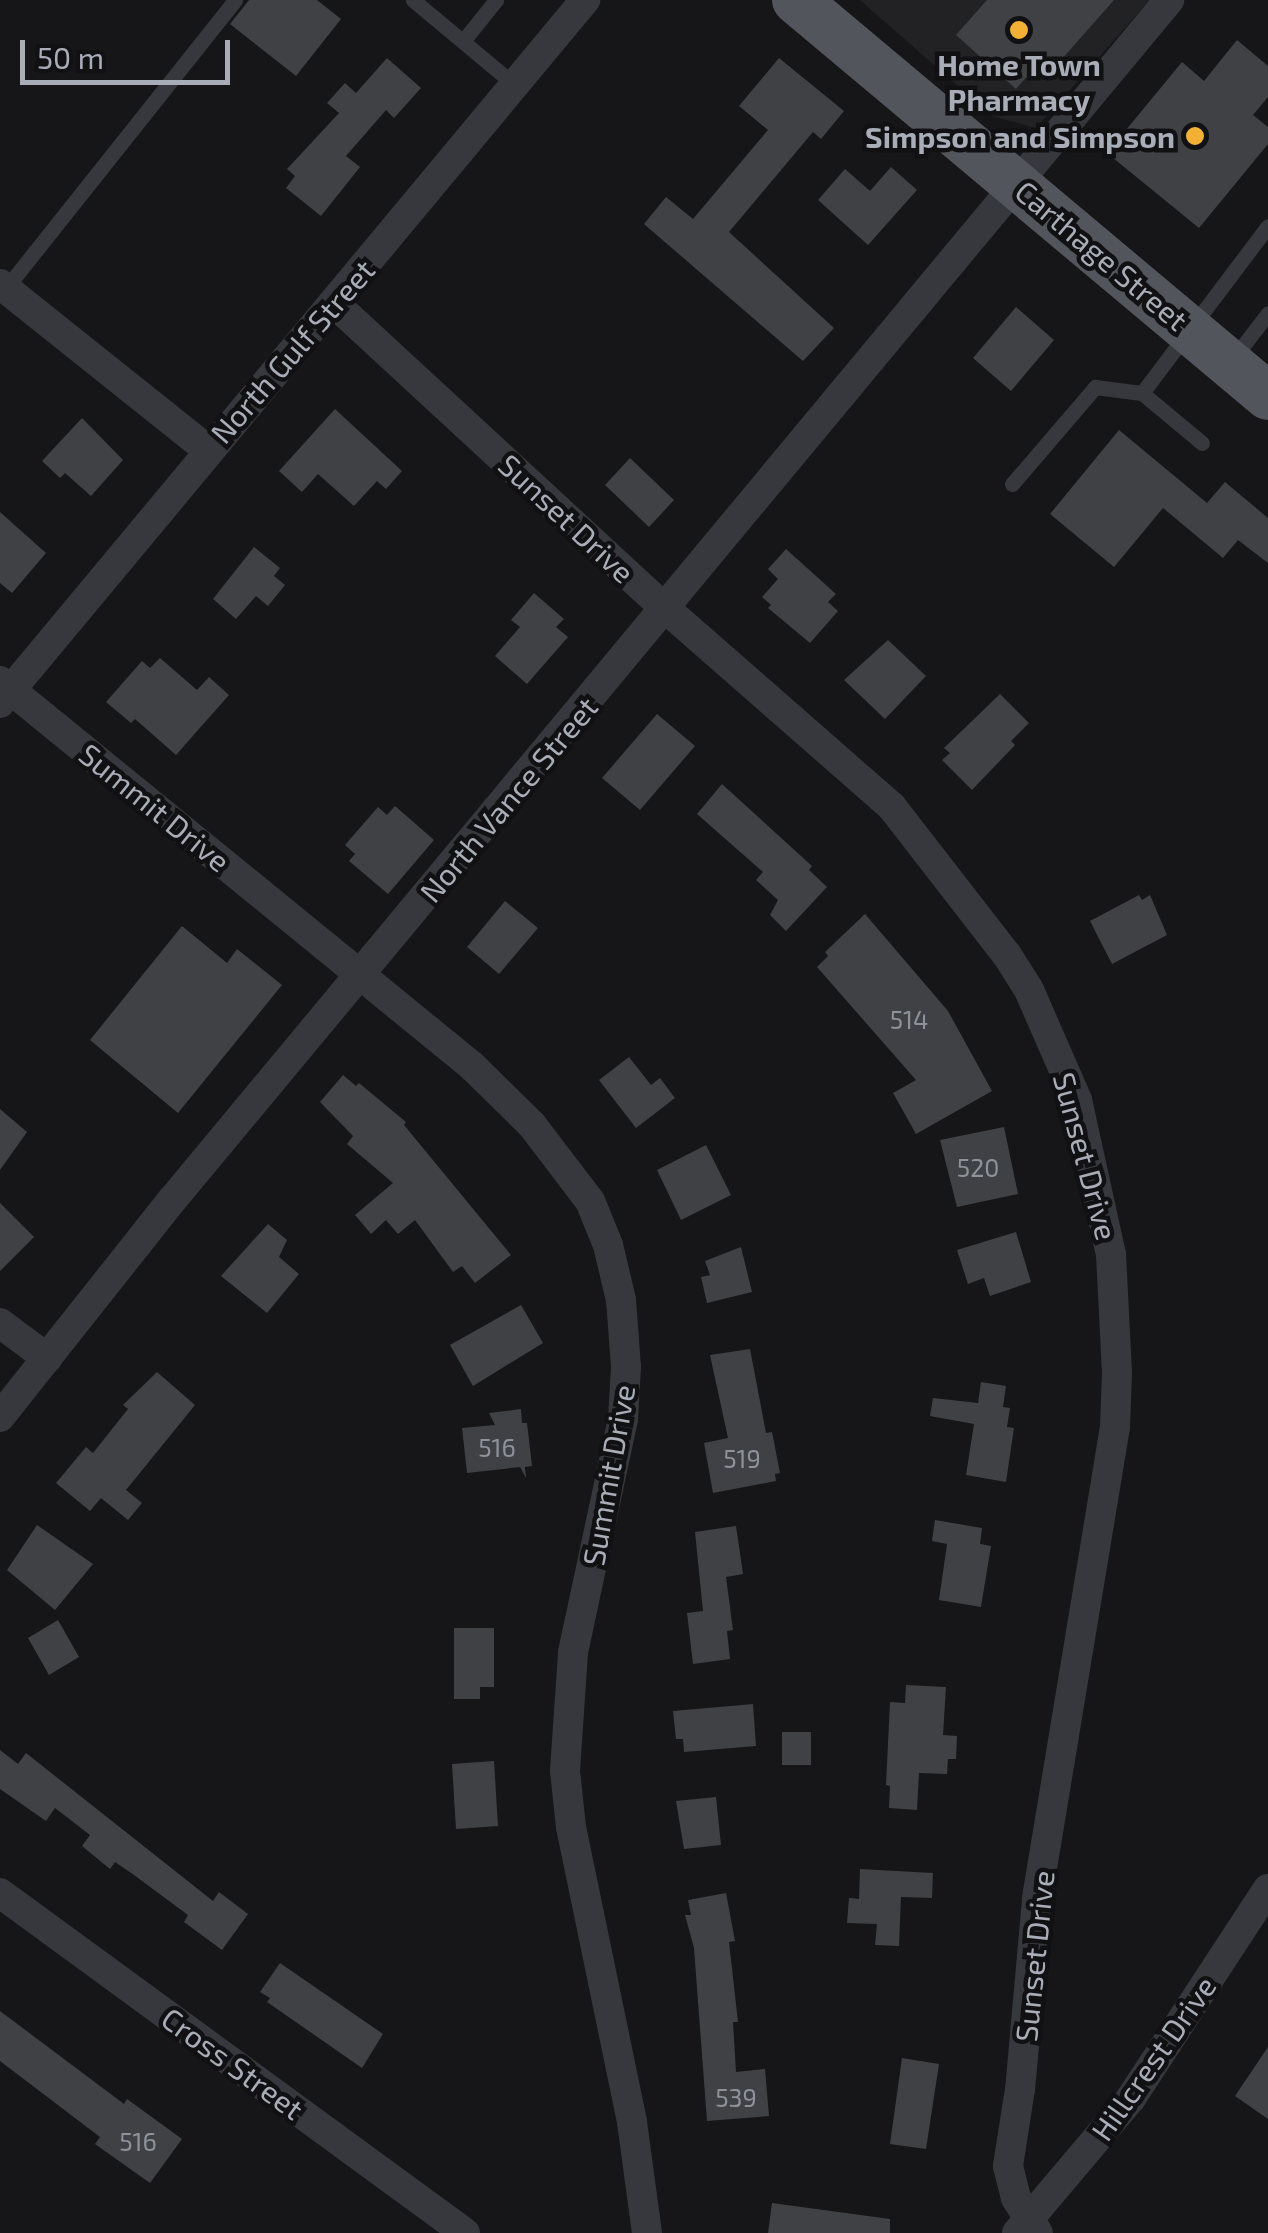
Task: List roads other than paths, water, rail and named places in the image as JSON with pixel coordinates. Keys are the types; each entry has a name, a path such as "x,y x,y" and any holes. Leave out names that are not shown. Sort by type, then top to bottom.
{"main road":[{"name":"Carthage Street","path":"796,0 1268,396"}],"street":[{"name":"North Gulf Street","path":"4,691 334,304 586,0"},
{"name":"North Vance Street","path":"0,1417 173,1200 1169,0"},
{"path":"3,286 208,450"},
{"name":"Sunset Drive","path":"334,304 666,609 892,808 1008,954 1029,990 1078,1100 1111,1254 1115,1427 1038,1900 1020,2089 1008,2166 1029,2229"},
{"name":"Summit Drive","path":"4,691 362,974 472,1066 532,1125 590,1201 608,1245 622,1300 626,1367 623,1419 573,1653 565,1771 571,1828 632,2122 647,2233"},
{"path":"0,1323 47,1358"},
{"name":"Hillcrest Drive","path":"1029,2229 1131,2098 1268,1889"},
{"name":"Cross Street","path":"0,1892 465,2233"}],"lane":[{"path":"3,286 234,0"},
{"path":"413,0 515,85"},
{"path":"463,41 496,0"},
{"path":"1142,393 1268,226"},
{"path":"1230,363 1268,313"},
{"path":"1012,484 1095,388 1142,393 1202,444"}],"place":[{"name":"Home Town Pharmacy","path":"1019,30"},
{"name":"Simpson and Simpson","path":"1195,136"}]}
